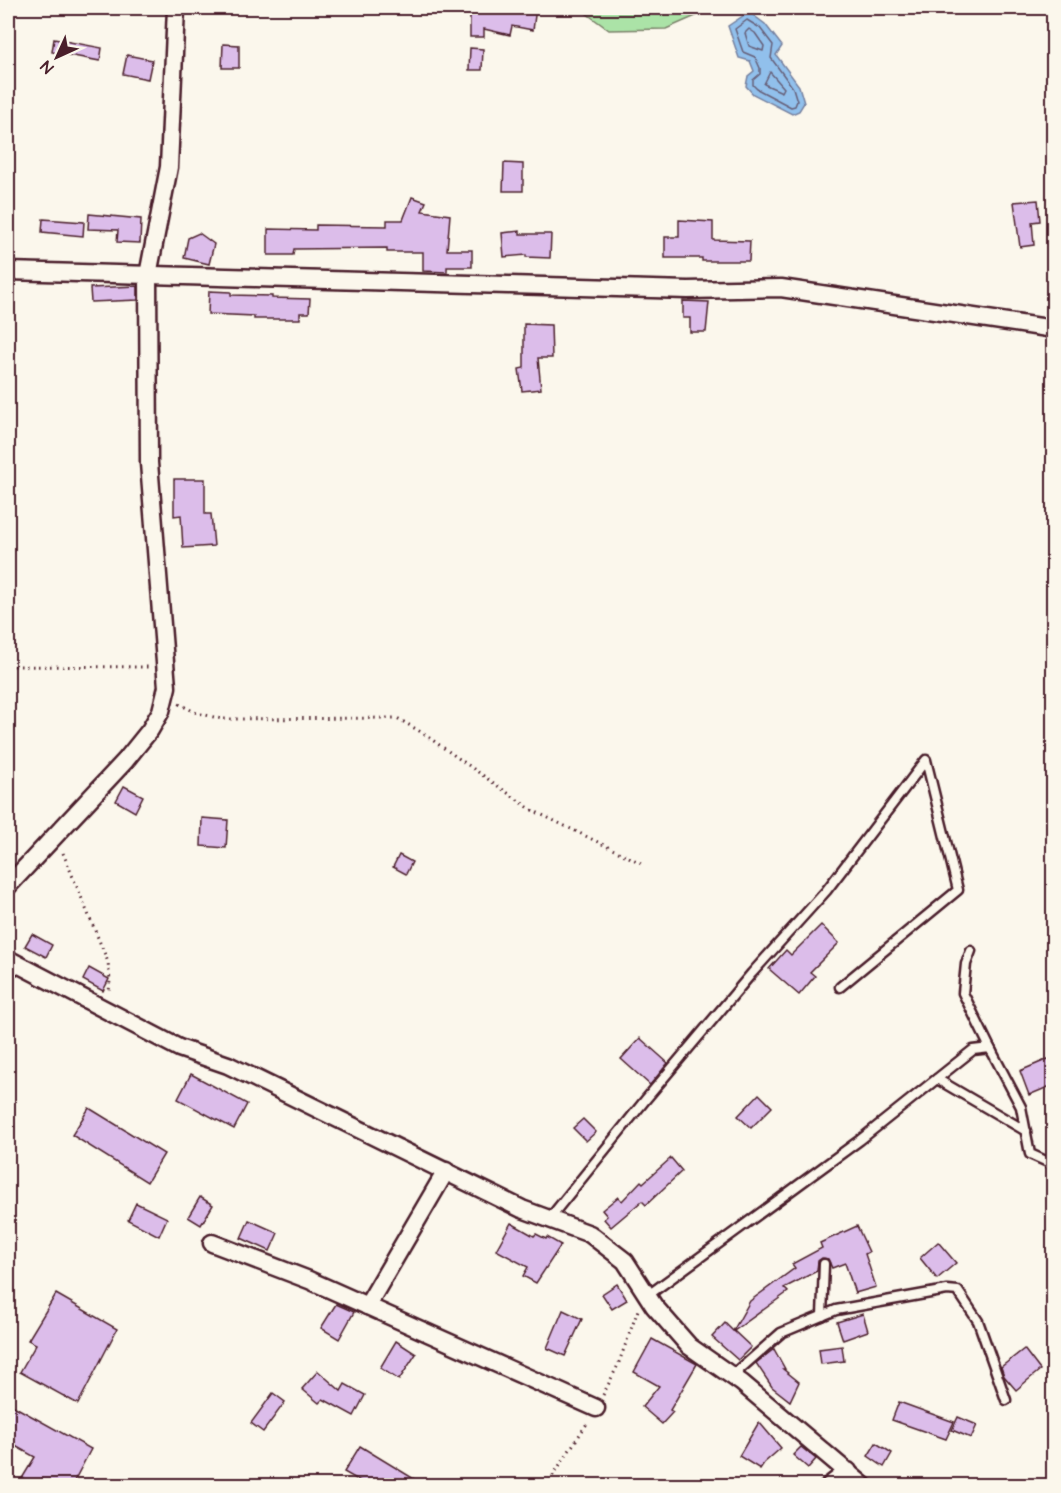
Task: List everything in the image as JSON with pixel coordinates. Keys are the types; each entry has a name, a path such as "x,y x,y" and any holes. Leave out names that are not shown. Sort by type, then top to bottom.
{"street":[{"path":"8,886 125,761 150,730 161,711 165,695 165,667 149,463 148,275 169,167 176,8"},
{"path":"8,271 688,290 781,288 1053,329"},
{"path":"8,959 178,1048 228,1065 522,1209 590,1234 625,1261 644,1291 688,1346 732,1376 864,1485"},
{"path":"367,1306 446,1171"},
{"path":"212,1243 309,1280 596,1408"},
{"path":"829,1485 848,1471"}],"lane":[{"path":"549,1219 752,973 826,891 926,760 958,890 840,987"},
{"path":"971,951 966,964 963,993 1021,1107 1030,1154 1050,1163 1053,1161"},
{"path":"644,1291 860,1140 973,1050 990,1048 993,1055"},
{"path":"937,1080 1026,1131"},
{"path":"822,1316 824,1264"},
{"path":"732,1376 781,1333 822,1316 847,1308 947,1290 958,1291 978,1321 1006,1400"}],"path":[{"path":"8,666 165,667"},
{"path":"165,695 188,710 222,719 397,718 421,732 532,810 641,862"},
{"path":"56,834 108,962 110,980 108,1011"},
{"path":"546,1485 596,1408 618,1365 644,1291"}],"green space":[{"path":"579,8 714,8 666,29 609,30"}],"water":[{"path":"749,12 765,24 782,46 776,55 799,86 804,103 799,111 792,114 753,94 746,86 748,76 754,71 750,61 739,58 728,26"}],"building":[{"path":"517,8 536,8 533,30 512,26 510,35 484,29 484,37 470,37 470,14 500,14 501,9 517,13"},
{"path":"54,39 102,48 100,61 52,52"},
{"path":"223,44 239,45 239,68 222,68"},
{"path":"470,48 483,49 482,70 469,70"},
{"path":"127,55 152,60 148,79 123,74"},
{"path":"504,163 523,164 523,191 503,191"},
{"path":"412,197 426,202 422,211 450,215 447,250 472,250 472,267 447,267 447,272 423,271 423,252 387,252 387,248 294,249 293,255 268,255 268,229 316,230 316,225 387,226 387,220 403,220"},
{"path":"1038,200 1040,221 1032,222 1034,245 1020,247 1014,202"},
{"path":"89,214 141,219 140,243 117,242 118,230 88,229"},
{"path":"43,219 84,222 83,236 42,232"},
{"path":"679,220 713,222 713,240 750,241 749,261 665,258 665,237 679,237"},
{"path":"520,231 520,234 551,234 550,258 526,257 526,255 504,257 502,233"},
{"path":"199,233 214,244 209,264 184,258 188,238"},
{"path":"138,286 138,300 91,302 90,288"},
{"path":"209,291 231,292 231,295 310,299 309,313 300,313 300,319 254,319 254,316 208,314"},
{"path":"683,301 709,302 706,332 690,332 690,318 683,318"},
{"path":"524,324 551,325 552,358 538,358 541,389 522,391 519,369 524,368"},
{"path":"174,479 205,479 205,514 211,514 214,546 183,548 181,515 174,516"},
{"path":"124,786 143,796 135,812 116,801"},
{"path":"202,818 228,820 226,848 201,846"},
{"path":"399,855 412,862 406,874 393,867"},
{"path":"821,925 839,943 810,972 815,976 799,995 769,969 786,950 791,955"},
{"path":"32,934 52,945 46,957 25,946"},
{"path":"89,968 109,979 103,991 83,980"},
{"path":"640,1038 668,1063 650,1085 621,1059"},
{"path":"1053,1057 1053,1085 1029,1095 1020,1071"},
{"path":"191,1074 247,1104 234,1129 178,1099"},
{"path":"759,1094 772,1107 751,1128 738,1116"},
{"path":"89,1108 164,1154 147,1182 72,1135"},
{"path":"583,1119 596,1132 586,1141 573,1128"},
{"path":"671,1158 682,1171 646,1205 642,1201 611,1227 604,1219 607,1216 602,1210 618,1197 622,1201 641,1181 643,1183"},
{"path":"200,1197 213,1205 201,1225 188,1217"},
{"path":"136,1203 167,1218 159,1236 128,1220"},
{"path":"249,1220 278,1233 270,1251 241,1238"},
{"path":"511,1223 534,1236 536,1234 546,1239 547,1237 561,1245 536,1283 523,1276 528,1267 496,1250"},
{"path":"857,1226 869,1252 865,1254 876,1287 855,1293 845,1263 832,1268 828,1259 822,1258 818,1261 817,1271 784,1288 788,1292 734,1331 751,1347 738,1360 712,1337 725,1323 733,1331 750,1301 795,1268 792,1264 822,1248 820,1243"},
{"path":"938,1242 956,1263 937,1279 920,1258"},
{"path":"617,1284 627,1300 612,1309 602,1294"},
{"path":"56,1294 117,1329 78,1404 20,1372 36,1344 28,1340"},
{"path":"336,1304 354,1312 339,1339 321,1328"},
{"path":"563,1310 582,1319 565,1356 547,1348"},
{"path":"863,1314 868,1331 843,1340 837,1322"},
{"path":"652,1339 697,1364 670,1410 673,1412 662,1424 642,1407 659,1386 634,1372"},
{"path":"396,1341 416,1354 399,1380 380,1368"},
{"path":"842,1346 844,1361 821,1364 819,1349"},
{"path":"774,1349 785,1369 783,1369 799,1382 790,1401 772,1387 756,1363"},
{"path":"1024,1349 1040,1370 1016,1390 1004,1376 1001,1367"},
{"path":"318,1371 341,1391 345,1384 365,1395 354,1416 323,1399 319,1403 302,1389"},
{"path":"273,1393 285,1402 263,1432 251,1423"},
{"path":"899,1402 954,1422 946,1439 892,1420"},
{"path":"8,1403 91,1449 72,1485 18,1485 35,1457 8,1442"},
{"path":"958,1417 977,1425 971,1438 952,1430"},
{"path":"759,1422 781,1448 760,1469 739,1456"},
{"path":"876,1443 892,1453 884,1467 868,1456"},
{"path":"360,1446 424,1485 367,1485 344,1472"},
{"path":"801,1447 816,1459 808,1468 793,1455"}]}
